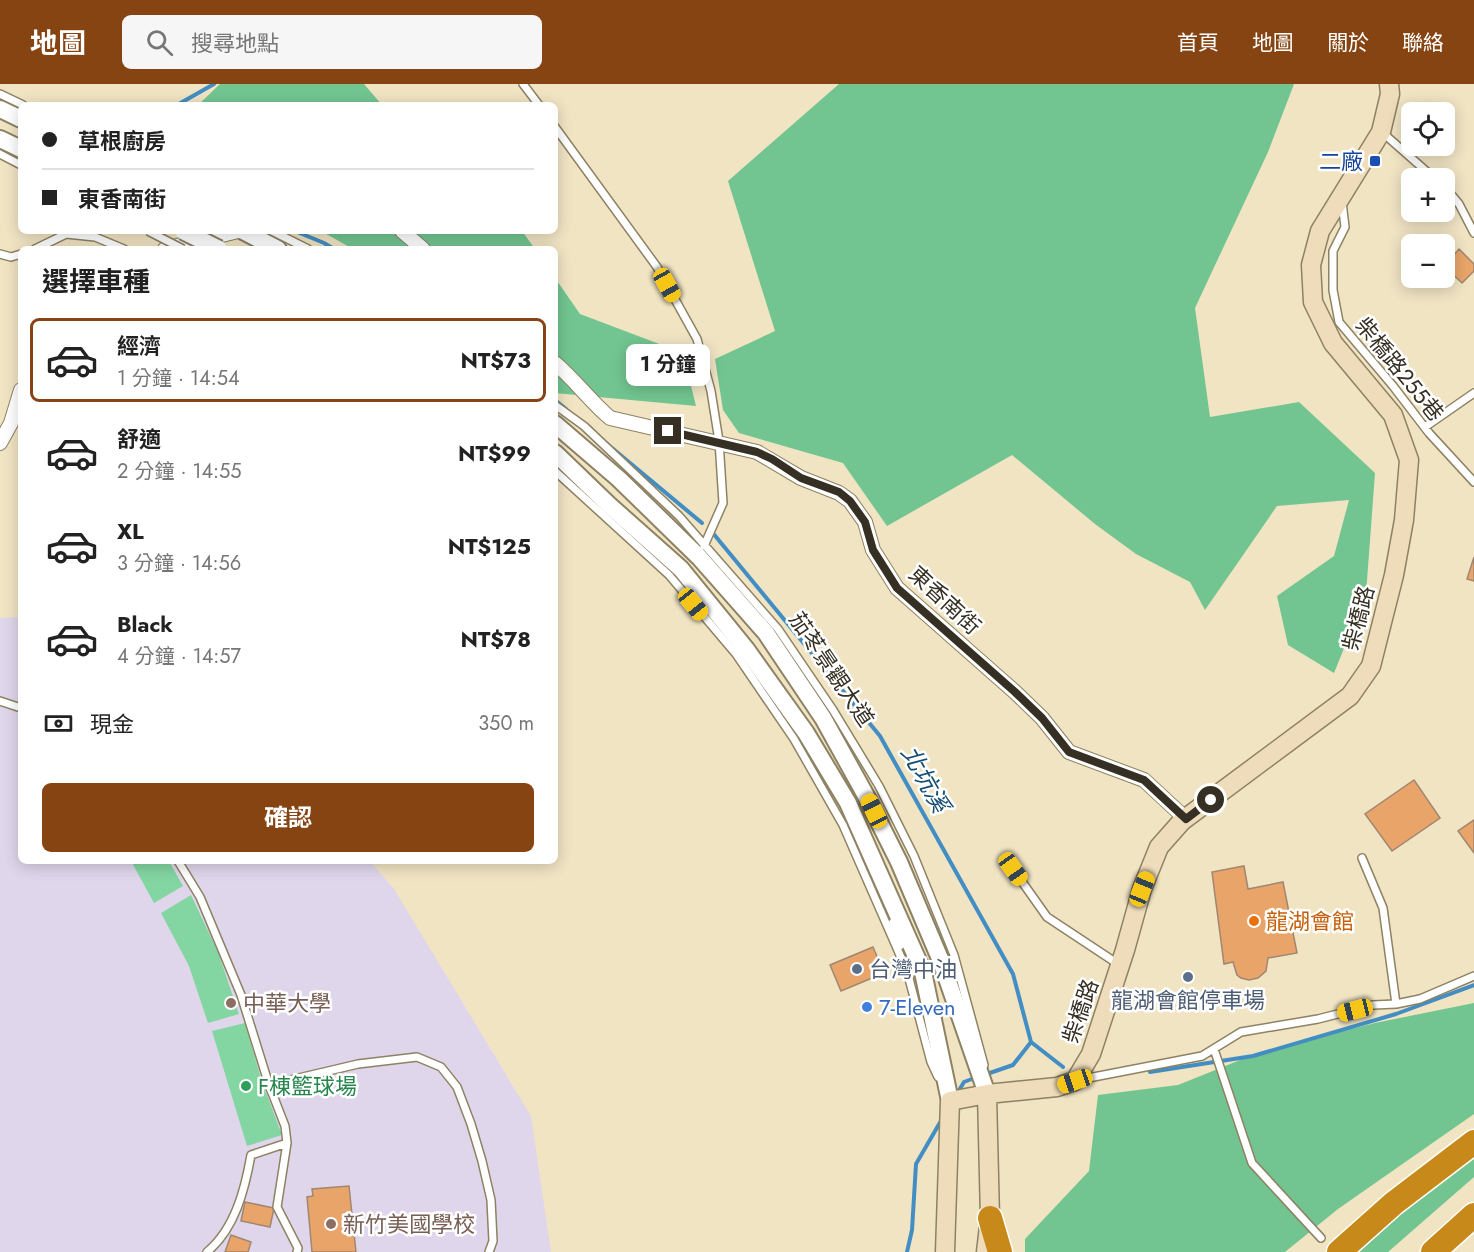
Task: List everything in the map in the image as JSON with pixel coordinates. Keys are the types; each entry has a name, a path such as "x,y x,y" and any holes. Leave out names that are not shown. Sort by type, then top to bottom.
{"highway":[{"path":"1330,1245 1394,1203 1474,1142"},
{"path":"1433,1252 1474,1215"},
{"path":"990,1218 1000,1252"}],"main road":[{"name":"柴橋路","path":"1075,1081 1091,1054 1142,889 1159,847 1186,819 1350,696 1371,666 1394,575 1404,519 1409,460 1393,415 1333,344 1313,302 1311,265 1320,231 1381,132 1390,94 1389,84"},
{"path":"945,1252 950,1101 987,1094 1057,1087 1075,1081"},
{"name":"茄苳景觀大道","path":"986,1252 990,1218 987,1094"}],"street":[{"path":"0,109 18,118"},
{"path":"0,139 18,148"},
{"path":"189,234 213,246"},
{"path":"178,246 228,234"},
{"path":"246,234 272,246"},
{"path":"406,234 420,246"},
{"name":"東香南街","path":"558,366 610,418 719,441 757,452 801,478 839,492 850,501 865,522 873,550 897,588 1022,698 1042,718 1069,752 1144,780 1186,819"},
{"path":"0,443 11,423 18,400"},
{"name":"茄苳景觀大道","path":"558,427 702,551 766,633 832,735 899,862 940,961 987,1094"},
{"path":"558,456 675,572 746,649 806,733 848,803 923,972 950,1101"}],"lane":[{"path":"524,84 537,102"},
{"path":"0,94 18,103"},
{"path":"558,131 657,267 697,339 711,391 719,441 723,503 702,551"},
{"path":"1381,132 1422,168"},
{"path":"0,154 18,163"},
{"name":"柴橋路255巷","path":"1341,195 1345,227 1333,251 1332,290 1339,322 1425,427 1474,482"},
{"path":"1455,199 1474,233"},
{"path":"41,246 66,234 95,237 117,246"},
{"path":"154,234 177,246"},
{"path":"278,234 302,246"},
{"path":"0,255 11,257 18,255"},
{"path":"1425,427 1474,393"},
{"name":"茄苳景觀大道","path":"558,407 592,434 679,516 702,551 778,629 833,710 879,786 914,856 954,955 983,1055 987,1094"},
{"path":"558,474 675,572 736,654 794,739 843,825 907,971"},
{"path":"803,666 832,735"},
{"path":"0,701 18,707"},
{"path":"1362,858 1383,908 1396,1004"},
{"path":"180,864 200,897 241,995 269,1085 285,1126 287,1143 277,1207 297,1252"},
{"path":"878,868 931,1062 950,1101"},
{"path":"1013,869 1047,916 1120,966"},
{"path":"1075,1081 1202,1056 1241,1032 1318,1019 1373,1005 1396,1004 1420,999 1474,976"},
{"path":"1215,1049 1252,1163 1330,1245"},
{"path":"269,1085 358,1064 394,1060 417,1058 441,1067 457,1087 482,1161 491,1200 493,1241 489,1252"},
{"path":"207,1252 217,1244 240,1201 246,1185 251,1155 287,1143"}],"shaded area":[{"name":"中華大學","path":"18,617 18,864 373,864 394,889 531,1116 551,1252 0,1252 0,618"}],"green space":[{"path":"220,84 364,84 379,102 201,102"},
{"path":"839,84 1294,84 1268,152 1195,308 1210,417 1299,402 1375,473 1366,594 1334,673 1288,645 1277,596 1334,556 1349,500 1277,506 1205,610 1190,582 1136,554 1095,524 1012,455 887,526 843,463 739,433 723,410 715,359 775,331 728,181"},
{"path":"326,234 524,234 533,246 348,246"},
{"path":"558,282 580,314 683,353 696,406 558,393"},
{"path":"133,864 171,864 183,886 154,903"},
{"path":"191,895 218,952 239,1014 208,1023 189,966 161,913"},
{"path":"1474,1003 1474,1114 1338,1209 1285,1252 1025,1252 1025,1239 1089,1171 1098,1095 1178,1085 1260,1052 1375,1023"},
{"name":"F棟籃球場","path":"245,1023 262,1082 282,1135 247,1146 212,1031"},
{"path":"1474,1149 1474,1177 1388,1252 1354,1252"}],"building":[{"path":"1459,249 1474,264 1474,271 1462,283 1455,276 1455,254"},
{"path":"1474,557 1474,581 1467,579"},
{"path":"1414,780 1440,818 1392,851 1365,814"},
{"path":"1474,820 1474,853 1458,831"},
{"name":"龍湖會館","path":"1244,866 1248,889 1283,882 1297,953 1268,958 1266,971 1258,978 1249,980 1237,975 1233,962 1224,964 1212,872"},
{"name":"台灣中油","path":"873,947 884,973 841,991 830,965"},
{"name":"新竹美國學校","path":"349,1186 356,1252 312,1252 307,1197 313,1196 312,1189"},
{"path":"245,1202 274,1208 270,1227 241,1221"},
{"path":"231,1235 251,1242 248,1252 225,1252"}],"waterway":[{"name":"北坑溪","path":"182,102 214,84"},
{"name":"北坑溪","path":"302,234 329,246"},
{"name":"北坑溪","path":"558,402 566,409"},
{"name":"北坑溪","path":"606,443 702,523"},
{"name":"北坑溪","path":"712,532 880,736 1013,974 1031,1042 1063,1067"},
{"name":"北坑溪","path":"1150,1072 1253,1056 1396,1014 1474,985"},
{"path":"984,1075 1013,1065 1031,1042"},
{"path":"958,1092 964,1082 977,1077"},
{"path":"907,1252 912,1230 916,1164 942,1119"}],"place":[{"name":"二廠","path":"1375,161"},
{"name":"龍湖會館","path":"1254,921"},
{"name":"台灣中油","path":"857,969"},
{"name":"龍湖會館停車場","path":"1188,977"},
{"name":"中華大學","path":"231,1003"},
{"name":"7-Eleven","path":"867,1007"},
{"name":"F棟籃球場","path":"246,1086"},
{"name":"新竹美國學校","path":"331,1224"}],"route":[{"path":"668,431 719,441 757,452 801,478 839,492 850,501 865,522 873,550 897,588 1015,692 1042,718 1069,752 1144,780 1186,819 1211,800"}]}
